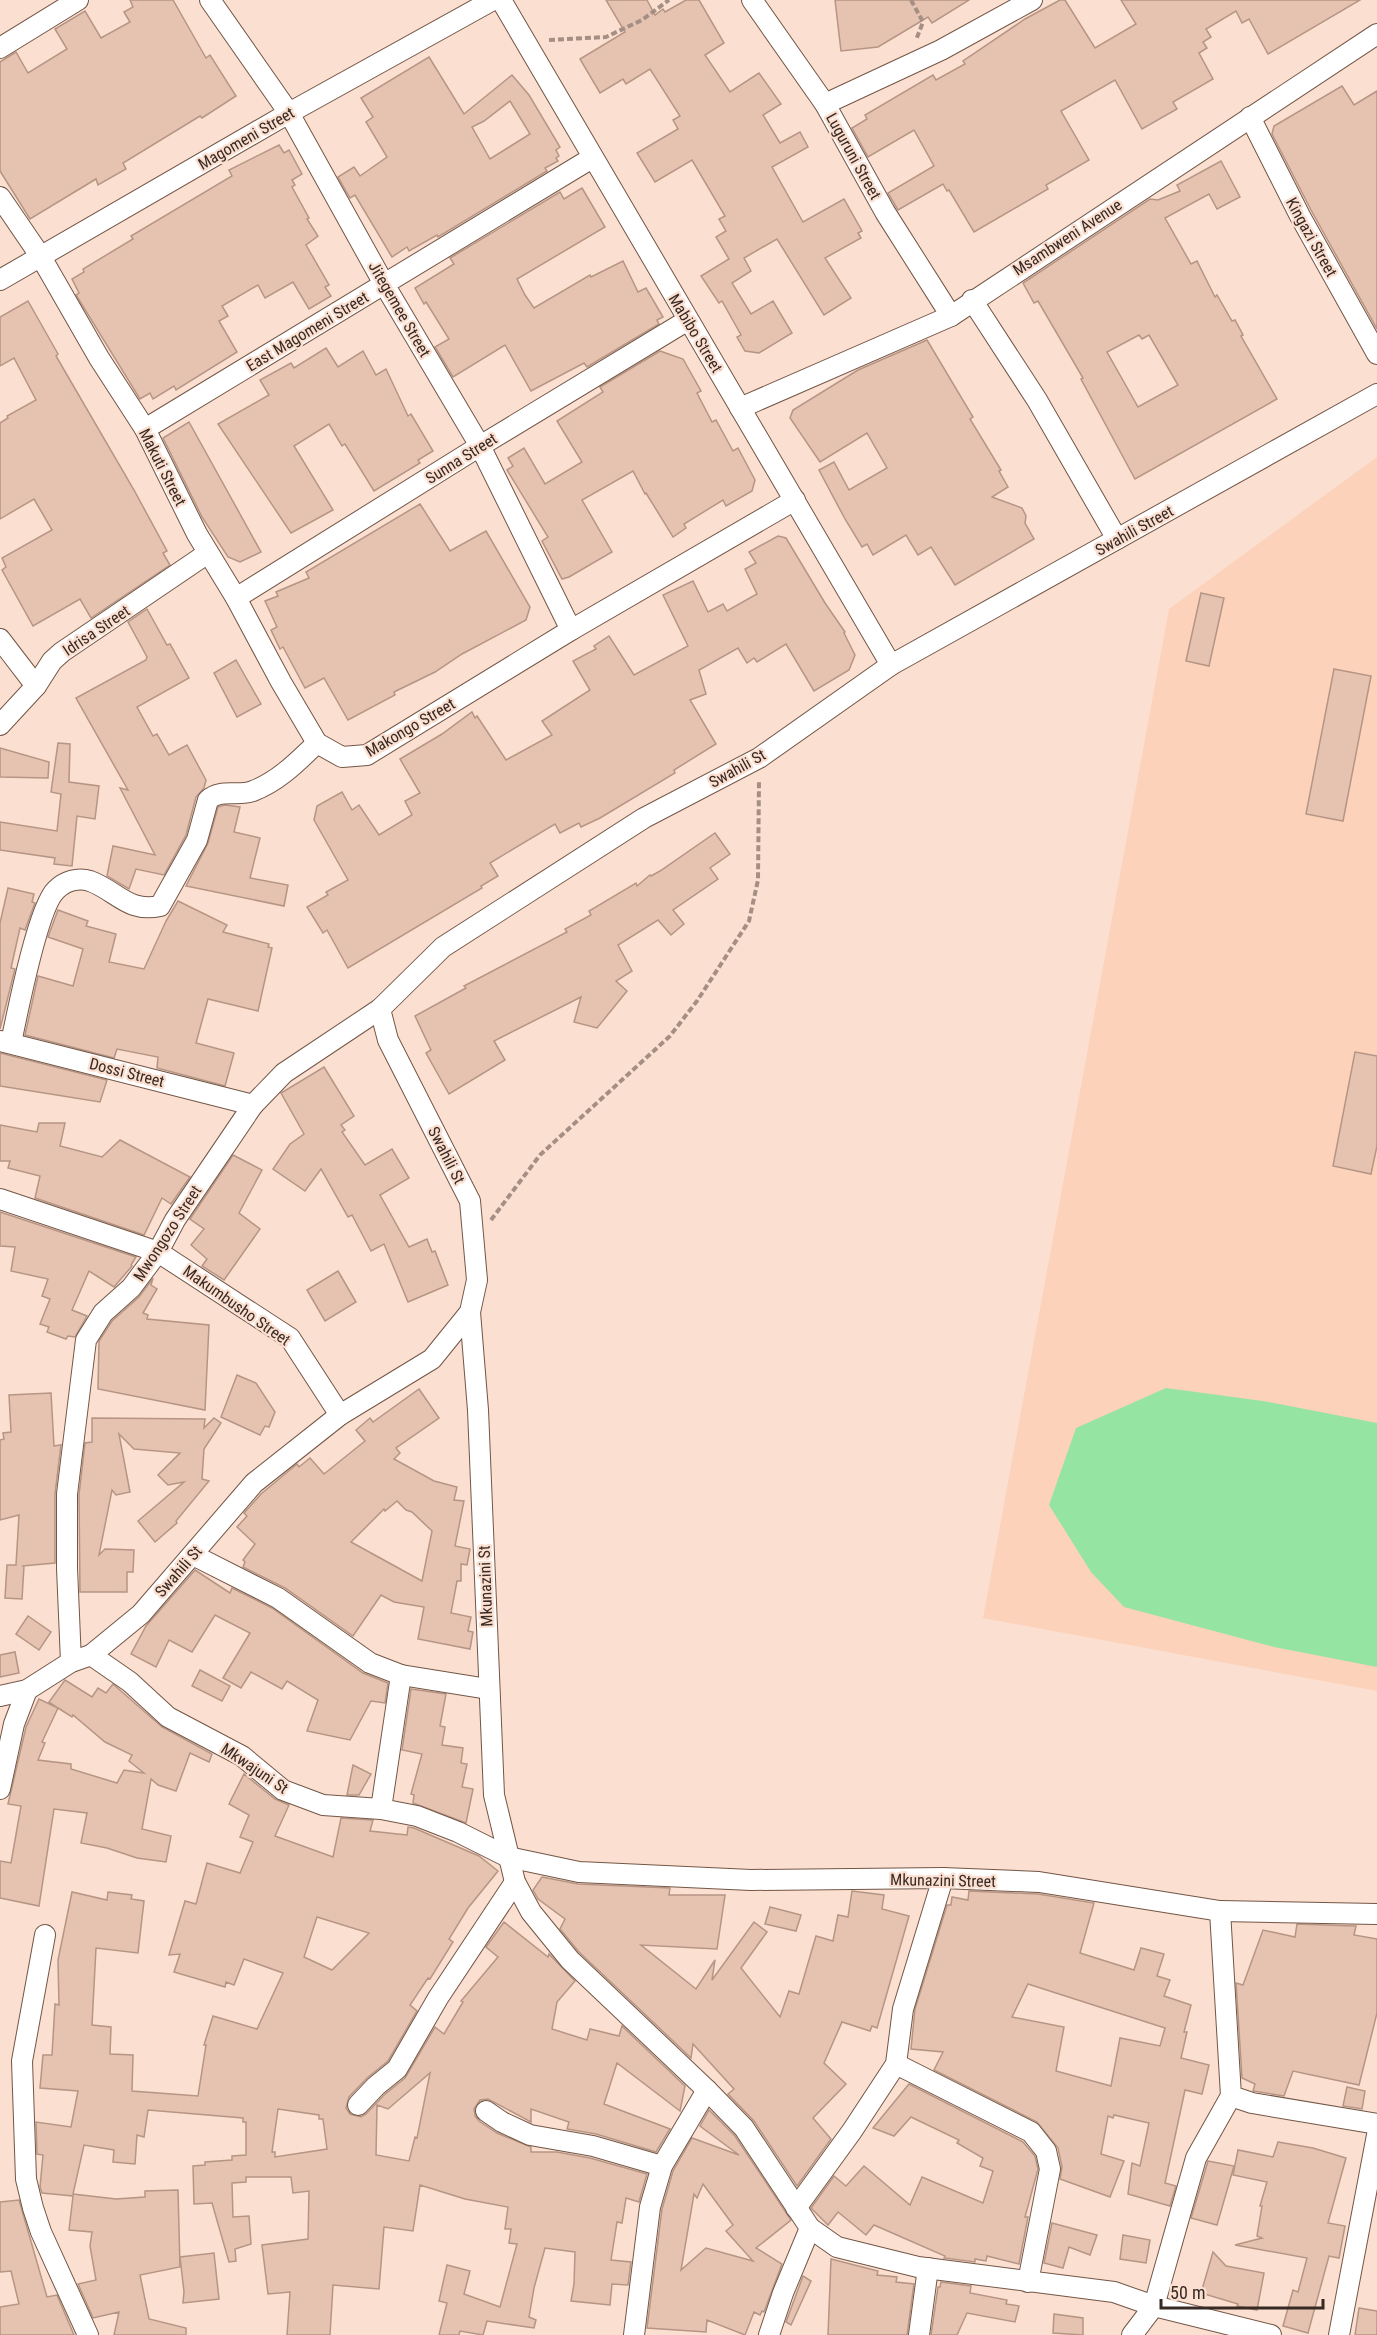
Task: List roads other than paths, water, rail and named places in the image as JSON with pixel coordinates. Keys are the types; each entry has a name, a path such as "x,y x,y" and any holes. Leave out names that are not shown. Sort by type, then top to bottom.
{"street":[{"path":"0,48 78,0"},
{"name":"Jitegemee Street","path":"210,0 289,113 384,284 480,446 571,630"},
{"name":"Magomeni Street","path":"0,280 289,113 493,0"},
{"name":"Mabibo Street","path":"501,0 592,159 891,665"},
{"name":"Luguruni Street","path":"752,0 825,104 885,212 951,316"},
{"path":"825,104 903,68 1032,0"},
{"name":"Msambweni Avenue","path":"740,408 951,316 1377,34"},
{"name":"Kingazi Street","path":"1250,117 1300,216 1377,354"},
{"name":"East Magomeni Street","path":"145,429 592,159"},
{"name":"Makuti Street","path":"0,197 41,258 99,358 145,429 208,553 236,598 280,682 317,743"},
{"path":"972,300 1037,400 1117,539"},
{"name":"Sunna Street","path":"236,598 688,320"},
{"name":"Swahili Street","path":"891,665 1377,394"},
{"name":"Makongo Street","path":"317,743 342,757 367,755 571,630 795,500"},
{"name":"Idrisa Street","path":"0,725 36,686 52,661 62,652 208,553"},
{"path":"0,639 36,686"},
{"name":"Swahili St","path":"0,1696 27,1690 71,1662 91,1655 141,1614 254,1483 340,1415 432,1359 470,1312 477,1280 470,1201 388,1040 380,1009 443,947 644,818 759,758 891,665"},
{"path":"6,1042 19,1003 43,912 55,890 69,881 82,879 109,890 128,905 148,909 160,906 198,840 208,800 220,794 251,792 280,778 317,743"},
{"name":"Mwongozo Street","path":"71,1662 67,1494 86,1340 103,1313 131,1288 159,1251 175,1220 253,1105 284,1073 380,1009"},
{"name":"Dossi Street","path":"6,1042 253,1105"},
{"name":"Makumbusho Street","path":"0,1201 159,1251 290,1338 340,1415"},
{"name":"Mkunazini St","path":"470,1312 478,1410 494,1795 515,1882 531,1911 570,1960 744,2128 810,2228 837,2247 928,2268 1114,2292 1154,2306 1271,2335"},
{"path":"192,1555 278,1598 370,1663 401,1675 488,1689"},
{"name":"Mkwajuni St","path":"91,1655 130,1682 168,1717 242,1756 283,1790 323,1805 381,1809 417,1816 458,1832 508,1857"},
{"path":"381,1809 401,1675"},
{"path":"0,1789 14,1724 27,1690"},
{"name":"Mkunazini Street","path":"508,1857 590,1873 751,1880 943,1878 1040,1882 1220,1911 1377,1914"},
{"path":"796,2208 852,2131 896,2064 903,2010 943,1878"},
{"path":"358,2105 376,2085 397,2069 438,1998 515,1882"},
{"path":"1132,2335 1154,2306 1196,2158 1231,2096 1228,2078 1220,1911"},
{"path":"45,1935 22,2061 26,2179 41,2232 88,2335"},
{"path":"896,2064 1031,2132 1046,2151 1050,2169 1028,2282"},
{"path":"634,2335 650,2207 662,2166 707,2090"},
{"path":"1231,2096 1252,2103 1377,2124"},
{"path":"486,2110 502,2122 530,2134 592,2146 662,2166"},
{"path":"1339,2335 1377,2135"},
{"path":"769,2335 783,2293 810,2228"},
{"path":"919,2335 928,2268"}]}
